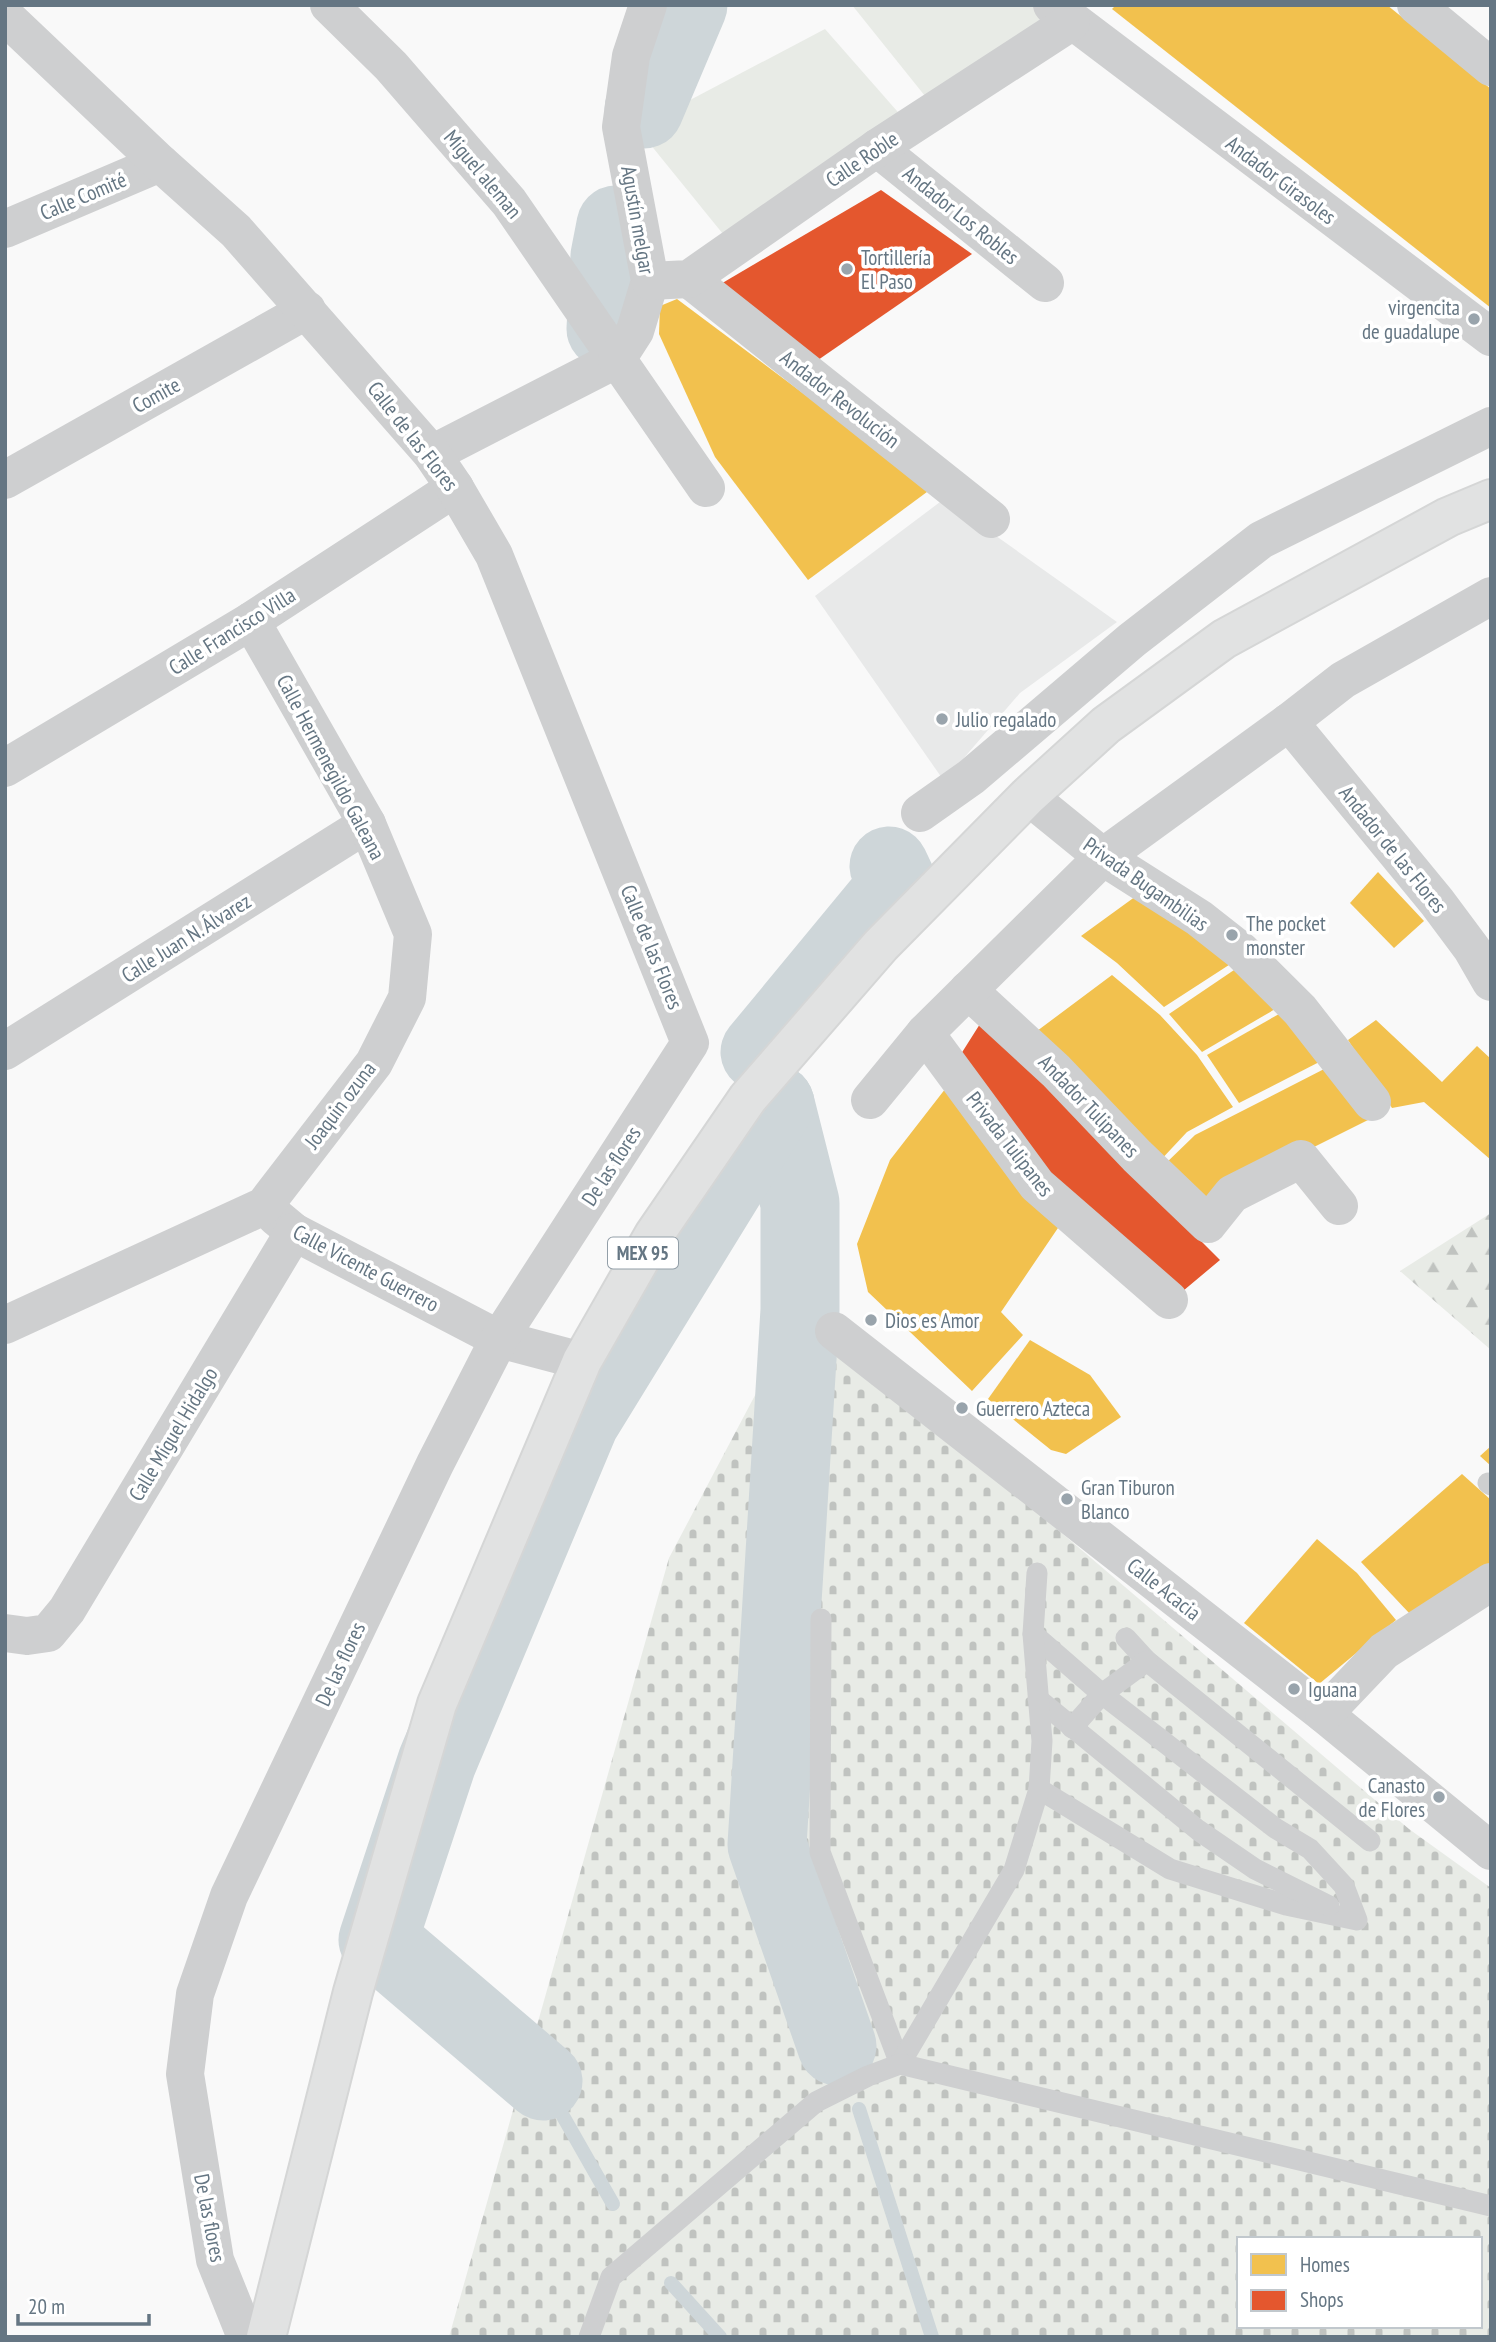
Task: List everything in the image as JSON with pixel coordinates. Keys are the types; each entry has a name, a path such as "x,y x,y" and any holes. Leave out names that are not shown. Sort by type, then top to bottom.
{"highway":[{"name":"MEX 95","path":"266,2337 354,1992 437,1704 582,1361 654,1235 748,1098 881,945 1028,796 1106,725 1224,639 1448,517 1491,499"}],"street":[{"name":"Miguel aleman","path":"329,5 391,66 509,202 617,359"},
{"name":"Agustín melgar","path":"617,359 635,331 650,281 621,127 631,56 648,5"},
{"path":"1416,5 1491,67"},
{"name":"Calle Roble","path":"689,279 1062,14"},
{"name":"Andador Girasoles","path":"1062,14 1491,337"},
{"name":"Calle de las Flores","path":"5,16 236,231 432,454 456,488 494,555 690,1044"},
{"name":"Andador Los Robles","path":"877,148 1045,283"},
{"name":"Calle Comité","path":"5,229 160,163"},
{"path":"650,281 689,279"},
{"name":"Andador Revolución","path":"689,279 991,519"},
{"name":"Comite","path":"5,481 307,310"},
{"path":"432,454 617,359 706,488"},
{"path":"920,813 971,777 1132,640 1261,540 1491,426"},
{"name":"Calle Francisco Villa","path":"5,768 251,621 456,488"},
{"path":"870,1100 925,1033 1102,857 1343,680 1491,596"},
{"name":"Calle Hermenegildo Galeana","path":"251,621 367,824 413,934 407,998"},
{"name":"Andador de las Flores","path":"1289,722 1437,902 1472,948 1491,982"},
{"name":"Privada Bugambilias","path":"1028,796 1102,857 1199,919 1241,951 1300,1010 1372,1102"},
{"name":"Calle Juan N. Álvarez","path":"5,1051 367,824"},
{"name":"Andador Tulipanes","path":"968,990 1056,1071 1137,1156 1208,1224 1232,1194 1301,1159 1339,1206"},
{"name":"Joaquin ozuna","path":"264,1206 374,1063 407,998"},
{"name":"Privada Tulipanes","path":"925,1033 1037,1185 1169,1300"},
{"name":"De las flores","path":"246,2337 215,2259 185,2074 195,1994 229,1896 429,1476 499,1339 690,1044"},
{"path":"5,1325 264,1206"},
{"name":"Calle Vicente Guerrero","path":"264,1206 294,1232 499,1339 582,1361"},
{"name":"Calle Miguel Hidalgo","path":"5,1633 27,1636 48,1633 67,1610 294,1232"},
{"name":"Calle Acacia","path":"834,1331 1324,1714 1491,1852"},
{"path":"1324,1714 1384,1651 1491,1583"}],"lane":[{"path":"900,2064 1014,1870 1039,1789 1042,1741 1033,1634 1037,1573"},
{"path":"821,1619 820,1852 900,2064"},
{"path":"1033,1634 1102,1695 1275,1828 1310,1849 1344,1886 1357,1920"},
{"path":"1126,1638 1147,1661 1370,1841"},
{"path":"1072,1728 1102,1695 1147,1661"},
{"path":"1038,1699 1198,1830 1255,1869 1357,1920"},
{"path":"1039,1789 1170,1868 1286,1905 1357,1920"},
{"path":"589,2337 611,2277 816,2102 868,2076 900,2064 1491,2206"}],"shaded area":[{"path":"944,499 1117,622 1020,693 944,781 815,596"}],"green space":[{"path":"852,5 1066,5 933,106"},
{"path":"825,29 904,119 723,234 637,128"},
{"path":"1491,1213 1491,1350 1400,1271"},
{"path":"800,1310 1409,1829 1491,1888 1491,2337 449,2337 669,1558"}],"building: Homes":[{"path":"1116,5 1387,5 1491,89 1491,308 1112,9"},
{"path":"677,299 931,489 808,580 715,457 659,334 660,306"},
{"path":"1378,872 1424,921 1394,948 1350,903"},
{"path":"1143,891 1232,963 1164,1007 1117,963 1081,936"},
{"path":"1237,968 1282,1005 1202,1052 1169,1014"},
{"path":"1112,975 1160,1015 1197,1055 1233,1107 1187,1132 1157,1164 1033,1034"},
{"path":"1286,1010 1327,1058 1239,1103 1207,1055"},
{"path":"1376,1020 1442,1082 1477,1046 1491,1059 1491,1160 1424,1102 1392,1108 1348,1040"},
{"path":"1330,1066 1368,1120 1300,1154 1208,1212 1162,1167 1195,1135"},
{"path":"949,1084 1060,1225 1001,1312 1023,1335 972,1391 868,1292 857,1244 890,1160"},
{"path":"1030,1340 1090,1375 1121,1417 1066,1454 1051,1450 988,1399"},
{"path":"1491,1446 1491,1466 1480,1456"},
{"path":"1462,1474 1491,1500 1491,1568 1410,1614 1361,1562"},
{"path":"1317,1539 1357,1573 1396,1620 1319,1684 1244,1623"}],"building: Shops":[{"name":"Tortillería El Paso","path":"881,190 972,254 818,360 719,285"},
{"path":"985,1016 1048,1088 1220,1260 1177,1296 1044,1178 961,1054"}],"waterway":[{"path":"644,109 688,5"},
{"path":"606,329 610,256 616,225"},
{"path":"760,1052 898,885 889,866"},
{"path":"775,1104 800,1203 800,1310 767,1845 837,2046"},
{"path":"543,2081 378,1940 437,1762 580,1421 775,1104"},
{"path":"543,2081 613,2204"},
{"path":"859,2109 932,2337"},
{"path":"671,2283 720,2337"}],"place":[{"name":"Tortillería El Paso","path":"847,269"},
{"name":"virgencita de guadalupe","path":"1474,319"},
{"name":"Julio regalado","path":"942,719"},
{"name":"The pocket monster","path":"1232,935"},
{"name":"Dios es Amor","path":"871,1320"},
{"name":"Guerrero Azteca","path":"962,1408"},
{"name":"Gran Tiburon Blanco","path":"1067,1499"},
{"name":"Iguana","path":"1294,1689"},
{"name":"Canasto de Flores","path":"1439,1797"}]}
